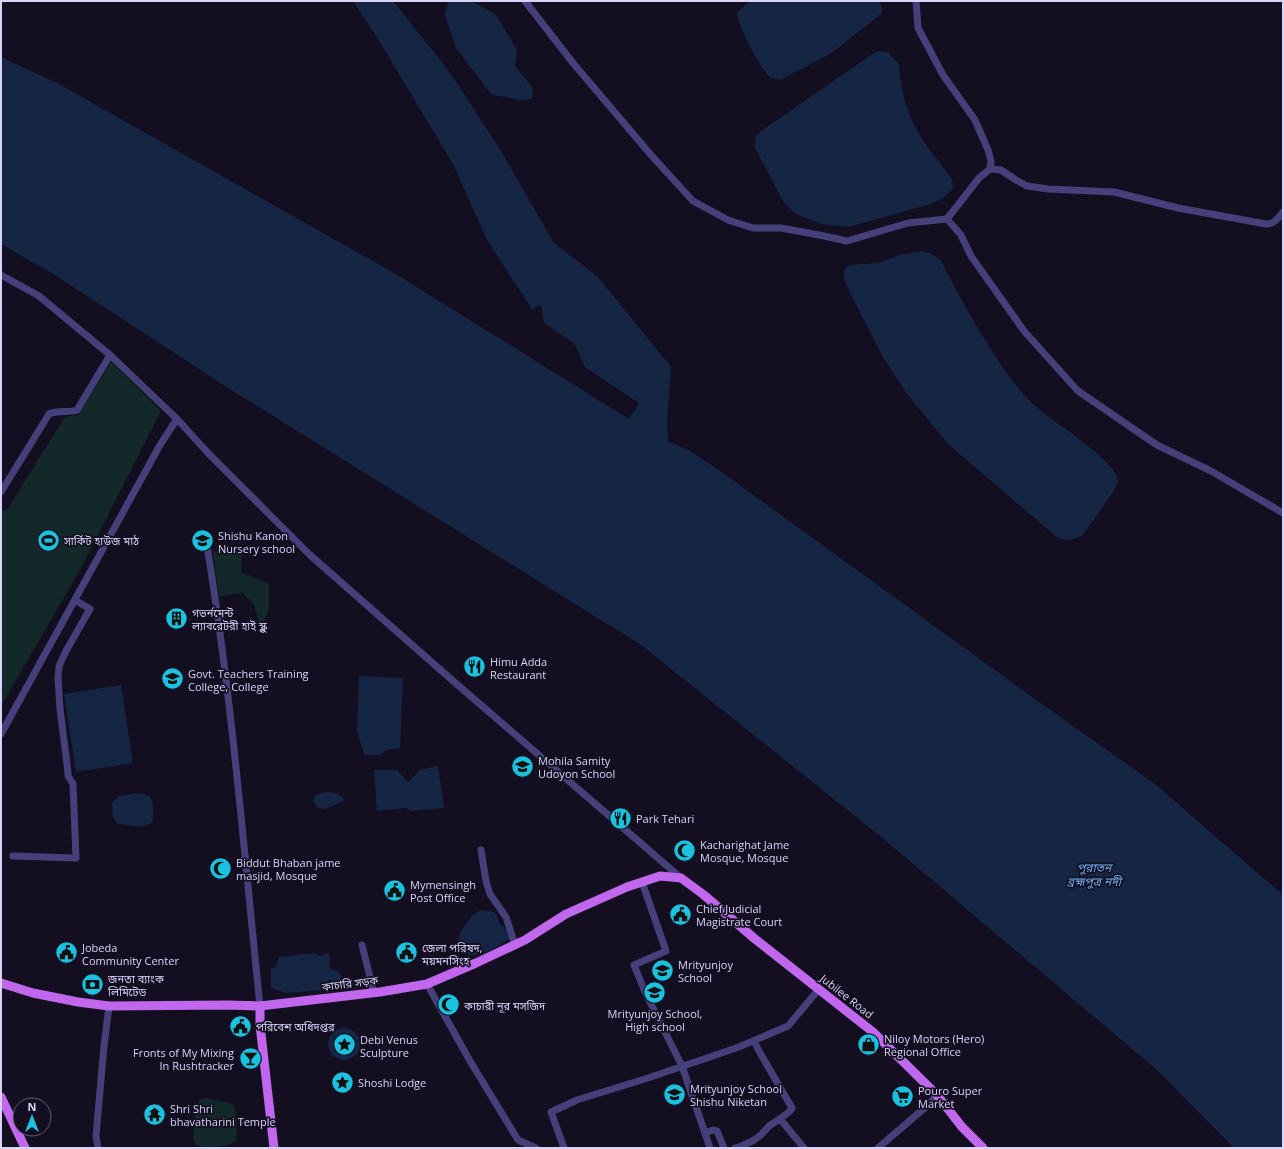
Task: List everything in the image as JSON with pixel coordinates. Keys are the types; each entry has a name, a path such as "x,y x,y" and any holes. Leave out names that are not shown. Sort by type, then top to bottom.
{"main road":[{"name":"কাচারি সড়ক","path":"1,982 33,993 78,1002 109,1006 260,1006 374,993 427,984 515,945 566,914 627,887 660,876 681,878"},
{"name":"Jubilee Road","path":"681,878 704,895 755,939 874,1032 937,1095 962,1127 983,1148"},
{"path":"260,1006 260,1025 274,1148"},
{"path":"1,1097 25,1148"}],"street":[{"path":"525,1 573,63 651,155 693,201 728,220 753,228 780,228 847,241 908,223 947,219 979,178 990,169 991,161 988,150 975,120 943,75 918,28 916,1"},
{"path":"990,169 1001,170 1027,186 1048,189 1114,192 1178,208 1270,225 1283,212"},
{"path":"947,219 961,235 971,256 1024,331 1078,391 1157,445 1211,471 1283,513"},
{"path":"1,274 38,296 110,355 177,419 208,453 310,555 681,878"},
{"path":"1,492 48,414 53,412 72,412 77,410 110,355"},
{"path":"1,734 160,445 177,419"},
{"path":"207,546 219,617 232,727 260,1006"},
{"path":"13,856 76,858 73,784 68,776 58,678 59,666 90,609 75,600"},
{"path":"481,850 486,881 490,894 506,917 515,945"},
{"path":"642,882 666,951 634,966 645,992 682,1066 710,1148"},
{"path":"362,945 374,993"},
{"path":"427,984 470,1061 518,1140 536,1148"},
{"path":"564,1148 551,1112 577,1100 682,1066 788,1026 819,989"},
{"path":"98,1148 96,1136 100,1084 109,1006"},
{"path":"735,1148 754,1140 792,1108 754,1040"},
{"path":"878,1148 937,1095"},
{"path":"780,1119 804,1148"},
{"path":"705,1133 713,1130 717,1131 724,1148"}],"green space":[{"name":"সার্কিট হাউজ মাঠ","path":"111,362 161,411 80,570 1,706 1,510 7,510 65,417 78,415"},
{"path":"213,551 242,553 241,572 269,584 269,608 263,624 259,622 254,605 243,593 219,596"},
{"path":"206,1098 233,1104 235,1108 237,1127 236,1141 233,1143 216,1147 199,1146 195,1144 195,1116 199,1100"}],"water":[{"name":"পুরাতন ব্রহ্মপুত্র নদী","path":"353,1 393,1 449,71 498,146 554,243 598,277 671,367 667,422 668,441 690,451 723,473 1155,784 1283,895 1283,1148 1234,1148 1157,1070 885,840 641,645 225,386 55,275 1,244 1,57 59,84 394,273 629,419 639,403 585,367 574,343 544,323 541,305 532,309 487,240 453,164 378,39"},
{"path":"448,1 472,1 496,15 517,50 515,66 532,87 533,99 520,100 491,94 456,48 445,15"},
{"path":"750,1 879,1 883,10 880,15 830,54 780,80 771,78 761,66 741,26 737,12"},
{"path":"877,51 888,52 899,64 905,102 913,123 924,142 952,179 953,189 943,198 931,204 848,227 821,224 796,214 784,203 754,146 756,136"},
{"path":"922,251 930,253 940,259 977,327 1019,389 1040,410 1095,451 1113,470 1117,477 1118,481 1114,491 1082,536 1070,540 1059,539 948,444 907,394 884,359 850,293 844,278 844,272 850,265 878,263 903,254"},
{"path":"359,676 403,678 400,748 386,750 380,755 365,755 357,733"},
{"path":"121,685 133,763 76,772 64,694"},
{"path":"438,766 444,808 411,811 406,808 377,811 374,770 397,770 408,782 420,770"},
{"path":"326,792 338,794 344,799 342,802 325,809 318,808 314,801 314,797"},
{"path":"139,793 150,796 153,810 152,823 137,827 118,824 113,816 112,803 119,796"},
{"path":"480,910 494,912 499,923 508,931 511,937 492,950 469,956 467,952 457,944 460,933 465,924"},
{"path":"315,953 320,956 329,953 330,969 340,972 342,981 357,980 351,988 338,985 324,990 286,993 271,988 271,968 276,967 279,957"},
{"path":"344,1028 350,1029 357,1035 360,1044 359,1050 353,1057 344,1060 338,1059 331,1053 328,1044 329,1038 335,1031"}],"place":[{"name":"সার্কিট হাউজ মাঠ","path":"48,540"},
{"name":"Shishu Kanon Nursery school","path":"202,541"},
{"name":"গভর্নমেন্ট ল্যাবরেটরী হাই স্কুল","path":"177,618"},
{"name":"Himu Adda Restaurant","path":"475,667"},
{"name":"Govt. Teachers Training College, College","path":"173,679"},
{"name":"Mohila Samity Udoyon School","path":"522,766"},
{"name":"Park Tehari","path":"620,818"},
{"name":"Kacharighat Jame Mosque, Mosque","path":"685,850"},
{"name":"Biddut Bhaban jame masjid, Mosque","path":"221,868"},
{"name":"Mymensingh Post Office","path":"394,890"},
{"name":"Chief Judicial Magistrate Court","path":"681,914"},
{"name":"Jobeda Community Center","path":"67,953"},
{"name":"জেলা পরিষদ, ময়মনসিংহ","path":"406,953"},
{"name":"Mrityunjoy School","path":"662,970"},
{"name":"জনতা ব্যাংক লিমিটেড","path":"93,984"},
{"name":"Mrityunjoy School, High school","path":"655,993"},
{"name":"কাচারী নূর মসজিদ","path":"449,1005"},
{"name":"পরিবেশ অধিদপ্তর","path":"241,1026"},
{"name":"Niloy Motors (Hero) Regional Office","path":"868,1044"},
{"name":"Debi Venus Sculpture","path":"345,1045"},
{"name":"Fronts of My Mixing In Rushtracker","path":"250,1058"},
{"name":"Shoshi Lodge","path":"343,1082"},
{"name":"Mrityunjoy School Shishu Niketan","path":"674,1094"},
{"name":"Pouro Super Market","path":"903,1096"},
{"name":"Shri Shri bhavatharini Temple","path":"154,1114"}]}
